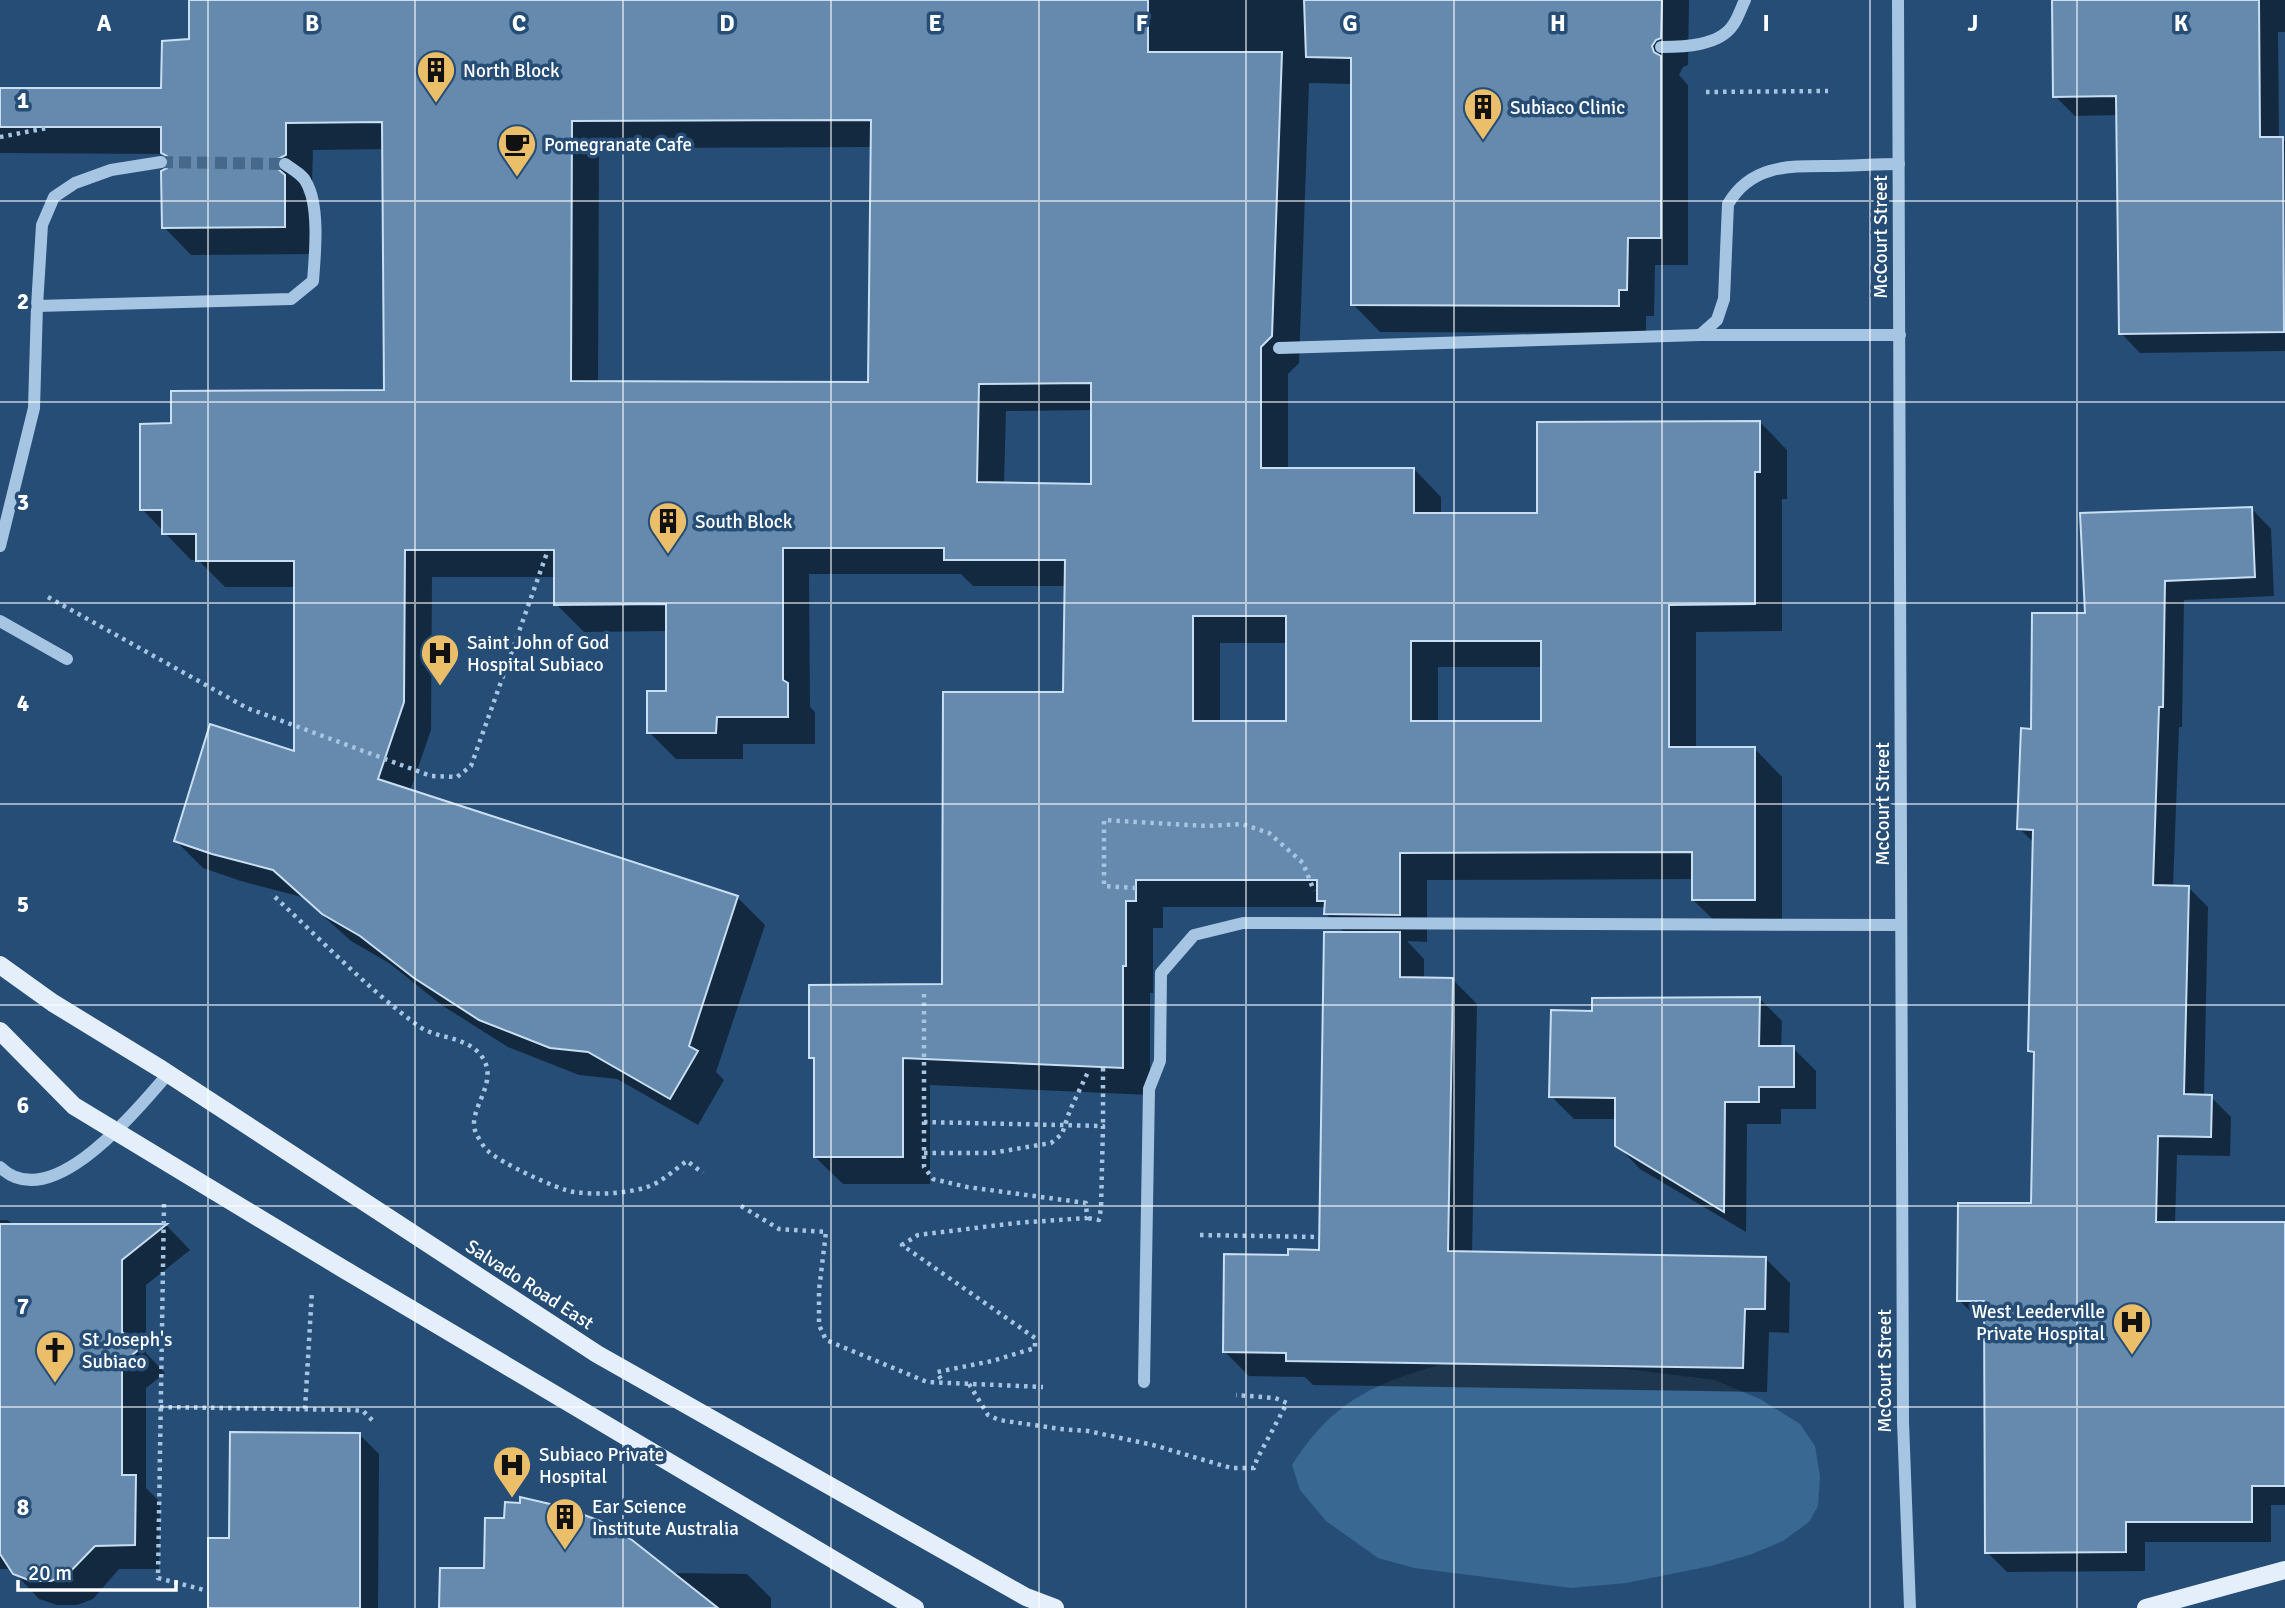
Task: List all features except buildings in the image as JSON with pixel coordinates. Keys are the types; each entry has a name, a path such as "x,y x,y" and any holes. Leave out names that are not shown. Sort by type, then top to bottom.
{"main road":[{"name":"Salvado Road East","path":"0,965 53,1003 168,1074 597,1354 1026,1597 1055,1608"},
{"path":"0,1031 74,1106 362,1281 915,1608"},
{"path":"2146,1608 2285,1570"}],"street":[{"path":"1661,47 1684,47 1718,38 1733,26 1745,0"},
{"name":"McCourt Street","path":"1898,0 1903,1422 1910,1608"},
{"path":"0,546 34,408 42,225 54,197 75,183 111,170 161,162"},
{"path":"37,306 291,299 313,281 317,239 314,210 306,181 285,164"},
{"path":"1700,335 1717,320 1724,299 1728,204 1734,192 1748,179 1791,165 1899,164"},
{"path":"1279,348 1700,335 1900,335"},
{"path":"0,621 67,659"},
{"path":"1144,1382 1149,1089 1160,1061 1161,973 1194,935 1243,923 1901,925"},
{"path":"0,1167 21,1178 38,1179 57,1175 116,1131 168,1074"}],"path":[{"path":"1706,92 1828,91"},
{"path":"0,137 47,128"},
{"path":"48,597 247,708 431,776 457,777 471,766 548,550"},
{"path":"1136,888 1104,886 1104,820 1207,826 1242,824 1269,832 1303,863 1317,901"},
{"path":"275,897 419,1027 466,1043 480,1054 486,1066 487,1085 475,1117 475,1131 488,1151 535,1178 571,1192 606,1194 649,1187 687,1161 703,1173"},
{"path":"924,994 924,1167 933,1179 967,1187 1086,1203 1087,1218"},
{"path":"943,1383 937,1372 1018,1354 1035,1348 1035,1338 902,1245 918,1235 1016,1223 1087,1218 1099,1220 1102,1068"},
{"path":"924,1153 992,1153 1051,1143 1062,1134 1088,1072"},
{"path":"924,1122 1102,1126"},
{"path":"164,1192 158,1578 208,1591"},
{"path":"741,1206 779,1229 826,1232 819,1290 819,1325 826,1340 927,1382 1043,1387"},
{"path":"1200,1235 1319,1237"},
{"path":"306,1409 312,1283"},
{"path":"969,1384 988,1415 999,1420 1088,1431 1153,1445 1231,1468 1254,1468 1287,1403 1275,1398 1236,1395"},
{"path":"160,1407 363,1411 374,1422"}],"shaded area":[{"path":"1446,1363 1626,1369 1715,1380 1760,1399 1800,1424 1815,1446 1820,1477 1818,1506 1809,1522 1783,1541 1752,1554 1711,1566 1626,1583 1571,1588 1414,1568 1378,1558 1326,1521 1300,1490 1292,1465 1323,1424 1358,1397 1398,1378"}],"tunnel":[{"path":"161,162 285,164"}],"place":[{"name":"North Block","path":"436,104"},
{"name":"Subiaco Clinic","path":"1483,141"},
{"name":"Pomegranate Cafe","path":"517,178"},
{"name":"South Block","path":"668,555"},
{"name":"Saint John of God Hospital Subiaco","path":"440,687"},
{"name":"West Leederville Private Hospital","path":"2132,1356"},
{"name":"St Joseph's Subiaco","path":"55,1384"},
{"name":"Subiaco Private Hospital","path":"512,1499"},
{"name":"Ear Science Institute Australia","path":"565,1551"}]}
